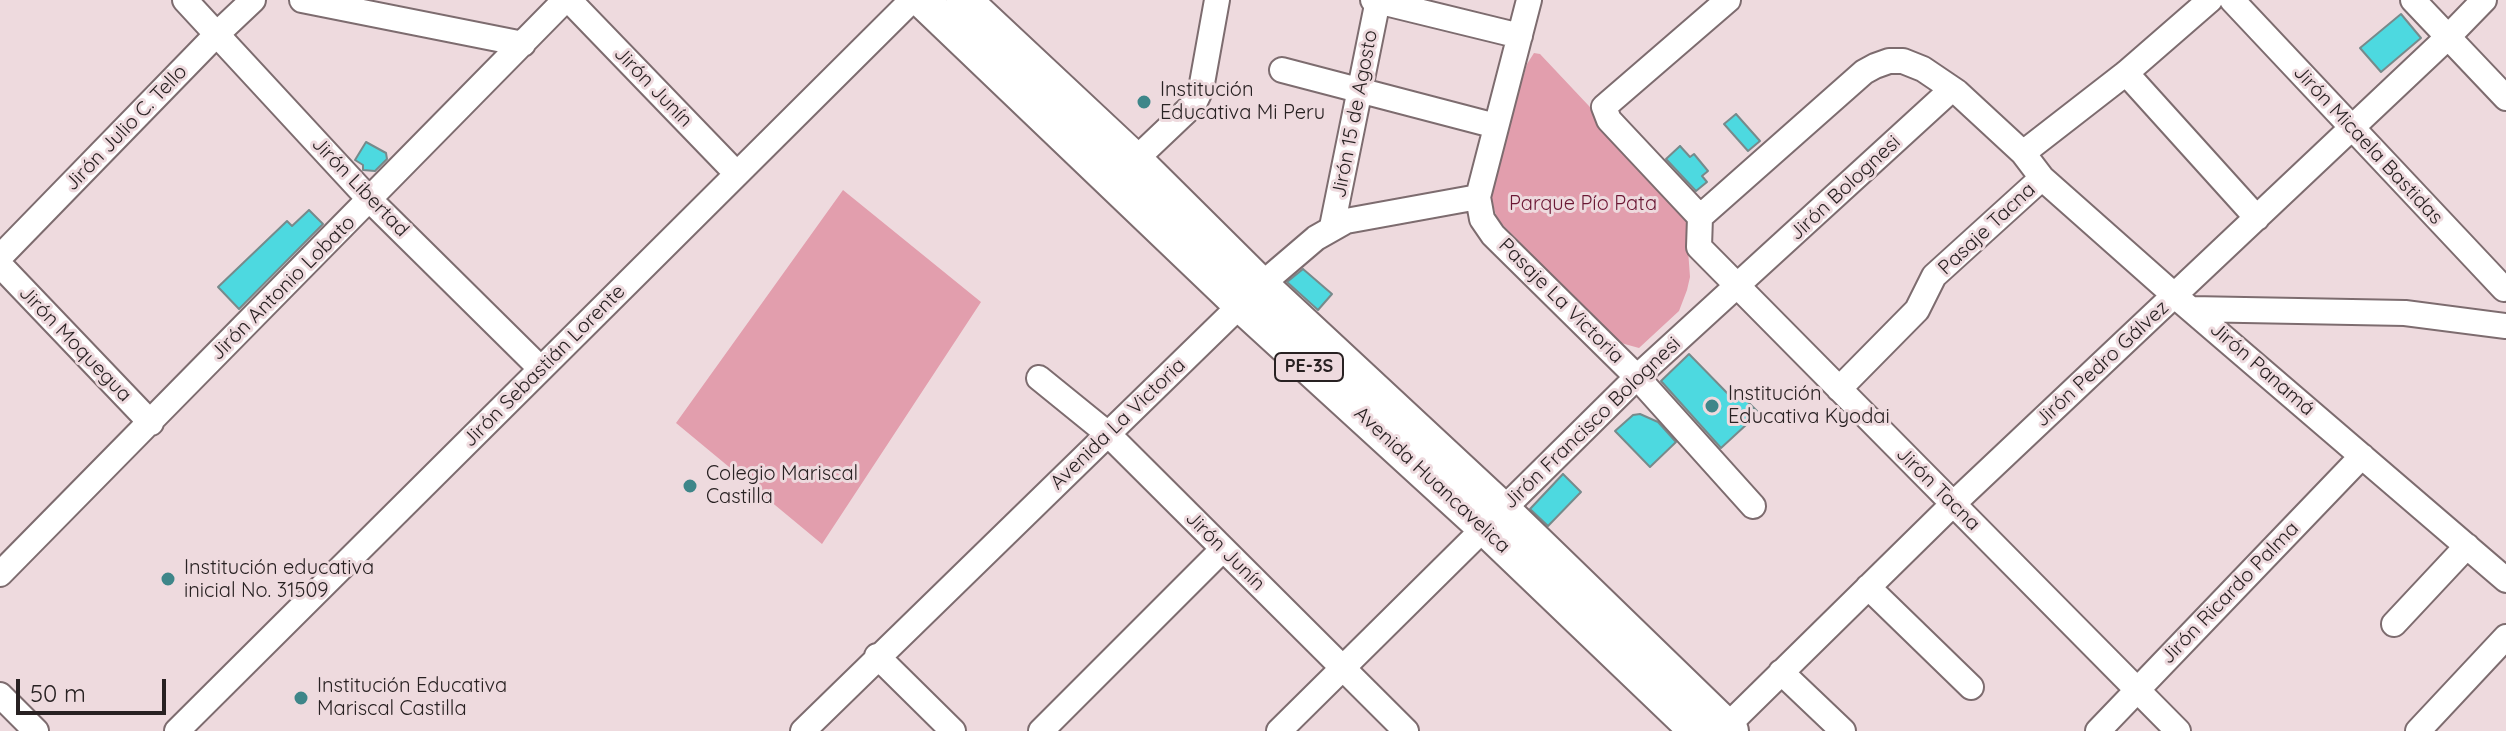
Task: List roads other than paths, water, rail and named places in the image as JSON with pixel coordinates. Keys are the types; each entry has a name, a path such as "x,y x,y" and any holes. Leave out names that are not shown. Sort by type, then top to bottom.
{"highway":[{"name":"Avenida Huancavelica","path":"922,0 1251,295 1719,730"},
{"name":"Avenida Huancavelica","path":"964,0 1135,160 1251,295"}],"street":[{"name":"Jirón Libertad","path":"185,0 370,200 541,369"},
{"name":"Jirón Julio C. Tello","path":"0,257 253,0"},
{"path":"302,0 523,44"},
{"name":"Jirón Antonio Lobato","path":"0,574 567,0"},
{"name":"Jirón Junín","path":"567,0 737,174"},
{"name":"Jirón Sebastián Lorente","path":"177,731 912,0"},
{"path":"1135,160 1194,104 1201,89 1217,0"},
{"path":"1376,0 1520,36"},
{"name":"Jirón 15 de Agosto","path":"1332,227 1376,0"},
{"path":"1478,197 1529,0"},
{"path":"1700,217 1609,120 1604,107 1728,0"},
{"path":"2023,153 2126,73 2182,9 2210,0"},
{"name":"Jirón Micaela Bastidas","path":"2232,0 2505,288"},
{"path":"2413,0 2506,98"},
{"name":"Jirón Pedro Gálvez","path":"1719,730 1953,504 2182,302 2257,218 2484,0"},
{"name":"Jirón Panamá","path":"1700,217 1855,79 1889,61 1903,61 1923,69 1952,89 2023,153 2042,178 2182,302 2506,580"},
{"path":"1282,70 1496,126"},
{"path":"2126,73 2257,218"},
{"name":"Jirón Bolognesi","path":"1738,287 1952,89"},
{"name":"Pasaje Tacna","path":"1839,389 1917,310 1934,276 2042,178"},
{"name":"Avenida La Victoria","path":"803,731 1251,295 1332,227 1346,221 1478,197"},
{"name":"Pasaje La Victoria","path":"1478,197 1479,211 1486,226 1637,377 1753,506"},
{"name":"Jirón Tacna","path":"1700,217 1699,247 2178,731"},
{"name":"Jirón Moquegua","path":"0,265 151,423"},
{"name":"Jirón Francisco Bolognesi","path":"1279,731 1637,377 1738,287"},
{"path":"2478,322 2505,288"},
{"path":"2182,302 2405,313 2506,326"},
{"name":"Jirón Junín","path":"1039,378 1108,434 1406,731"},
{"name":"Jirón Ricardo Palma","path":"2098,731 2362,456"},
{"path":"2394,624 2467,546"},
{"path":"1041,731 1223,549"},
{"path":"1868,587 1971,687"},
{"path":"2418,731 2506,637"},
{"path":"877,656 953,731"},
{"path":"1781,672 1843,731"},
{"path":"0,695 36,731"}],"place":[{"name":"Institución Educativa Mi Peru","path":"1144,102"},
{"name":"Institución Educativa Kyodai","path":"1712,406"},
{"name":"Colegio Mariscal Castilla","path":"690,486"},
{"name":"Institución educativa inicial No. 31509","path":"168,579"},
{"name":"Institución Educativa Mariscal Castilla","path":"301,698"}],"park label":[{"name":"Parque Pío Pata","path":"1583,204"}]}
